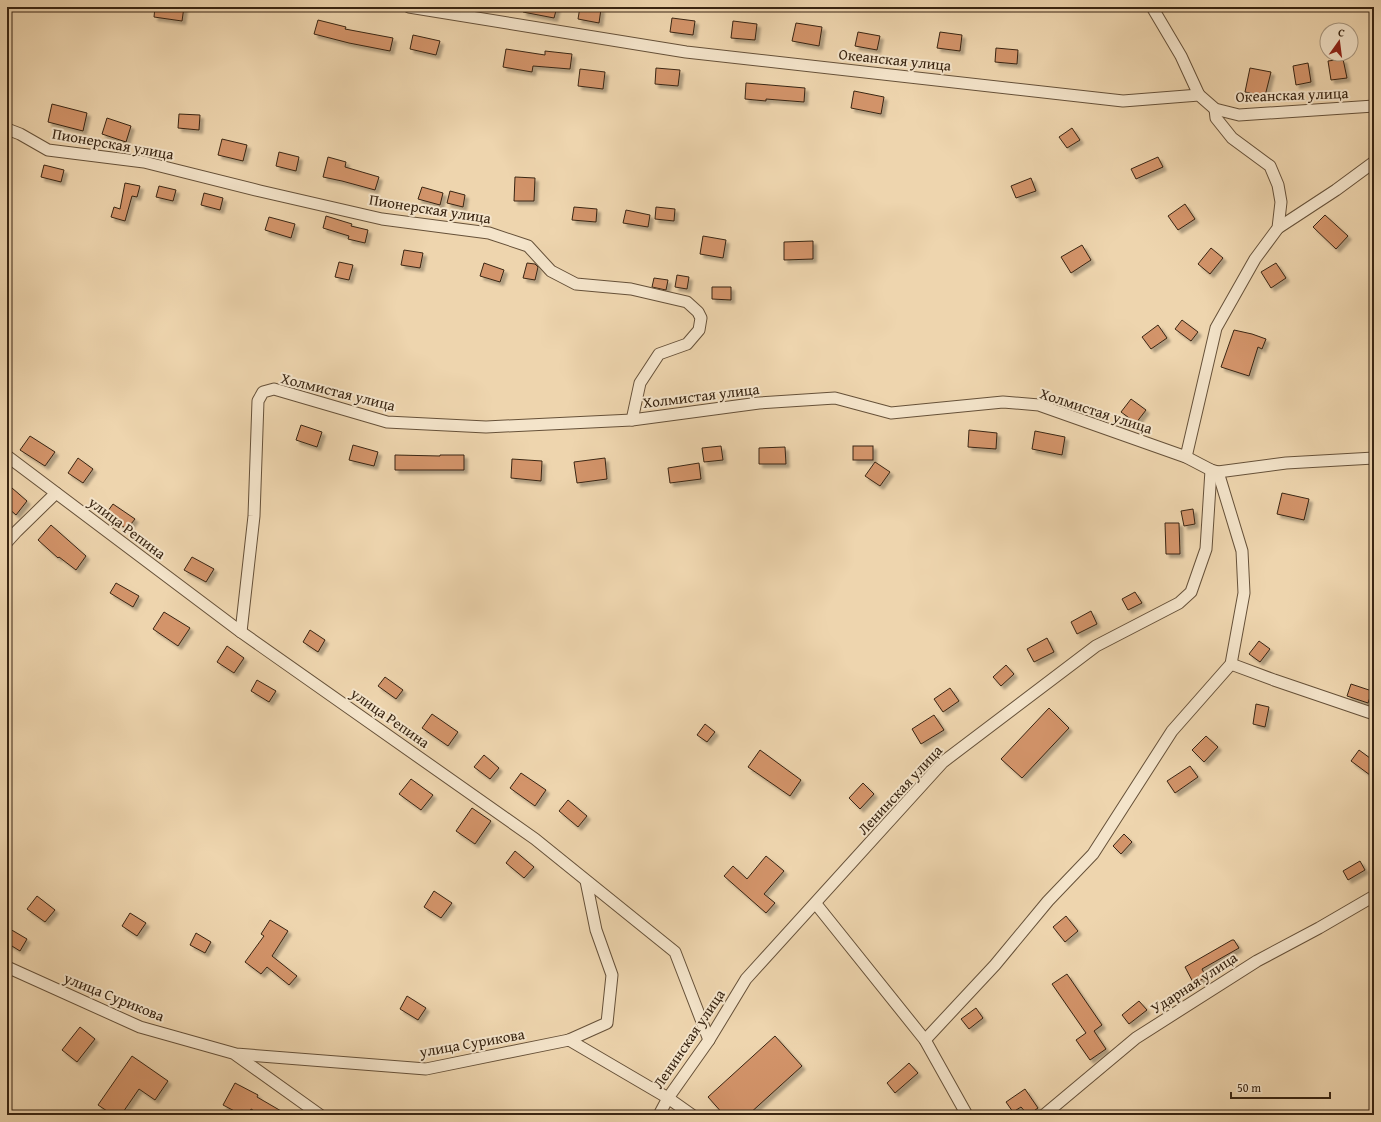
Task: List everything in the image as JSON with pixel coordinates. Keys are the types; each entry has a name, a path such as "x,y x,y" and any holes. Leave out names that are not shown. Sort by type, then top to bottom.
{"street":[{"name":"Океанская улица","path":"408,7 686,52 1123,101 1200,95 1215,108 1239,115 1374,106"},
{"path":"1152,7 1181,56 1200,95"},
{"path":"1215,108 1216,118 1232,138 1270,166 1278,184 1282,202 1278,228"},
{"name":"Пионерская улица","path":"7,129 20,134 48,150 144,162 382,219 489,233 528,246 551,271 576,284 631,289 687,302 698,312 701,318 699,330 687,344 659,354 640,383 632,420"},
{"path":"1186,457 1216,328 1255,259 1278,228 1336,190 1374,162"},
{"name":"Холмистая улица","path":"241,632 254,516 258,402 263,392 274,389 387,422 486,427 632,420 759,403 835,398 891,413 1002,402 1039,405 1186,457 1214,471"},
{"name":"улица Репина","path":"7,456 241,632 536,839 675,952 709,1040"},
{"path":"925,1040 995,965 1048,901 1093,854 1172,732 1231,664 1244,593 1242,551 1225,498 1214,471 1286,463 1374,458"},
{"name":"Ленинская улица","path":"659,1115 668,1098 709,1040 746,979 816,904 943,762 1096,646 1179,603 1191,592 1206,549 1214,471"},
{"path":"7,542 56,493"},
{"path":"1231,664 1374,714"},
{"name":"улица Сурикова","path":"7,967 140,1027 236,1054 426,1069 569,1040 607,1023 612,975 596,930 586,881"},
{"name":"Ударная улица","path":"1049,1113 1136,1038 1257,960 1319,928 1374,896"},
{"path":"816,904 925,1040 967,1115"},
{"path":"569,1040 668,1098 692,1115"},
{"name":"улица Сурикова","path":"236,1054 320,1115"}],"building":[{"path":"155,7 184,7 182,21 154,17"},
{"path":"523,7 557,7 554,18 523,12"},
{"path":"580,7 601,9 599,23 578,19"},
{"path":"672,18 695,21 693,35 670,32"},
{"path":"318,20 346,27 345,29 393,38 390,51 314,34"},
{"path":"733,21 757,24 755,40 731,38"},
{"path":"796,23 822,27 819,46 792,41"},
{"path":"858,32 880,36 877,50 855,46"},
{"path":"940,32 962,35 960,51 937,48"},
{"path":"413,35 440,41 436,55 410,49"},
{"path":"996,48 1018,50 1017,64 995,62"},
{"path":"506,49 545,55 545,51 572,54 570,69 533,66 532,72 503,67"},
{"path":"1328,62 1344,62 1347,78 1331,80"},
{"path":"1308,63 1311,82 1296,85 1293,66"},
{"path":"656,68 680,70 678,86 655,84"},
{"path":"1250,68 1271,72 1265,96 1245,92"},
{"path":"580,69 605,72 603,89 578,86"},
{"path":"746,83 805,88 804,102 745,99"},
{"path":"854,91 884,97 881,114 851,108"},
{"path":"52,104 87,113 83,131 48,122"},
{"path":"179,114 200,115 199,130 178,128"},
{"path":"107,118 131,126 126,142 102,134"},
{"path":"1072,128 1080,140 1067,148 1059,137"},
{"path":"222,139 247,145 243,161 218,155"},
{"path":"279,152 299,157 296,171 276,166"},
{"path":"328,157 346,162 345,167 379,177 375,190 323,177"},
{"path":"1158,157 1163,167 1136,179 1131,169"},
{"path":"44,165 64,170 61,182 41,177"},
{"path":"515,177 535,178 534,201 514,201"},
{"path":"1031,178 1036,191 1016,198 1011,186"},
{"path":"125,183 140,186 137,197 132,196 125,221 111,217 114,207 120,209"},
{"path":"159,186 176,190 173,201 156,197"},
{"path":"422,187 443,193 440,205 418,199"},
{"path":"450,191 465,195 463,207 447,203"},
{"path":"204,193 223,198 220,210 201,205"},
{"path":"1185,204 1195,219 1178,230 1168,216"},
{"path":"574,207 597,209 596,222 572,220"},
{"path":"656,207 675,209 674,221 655,219"},
{"path":"626,210 650,215 648,227 623,223"},
{"path":"1325,215 1348,236 1336,249 1313,227"},
{"path":"326,216 352,224 351,226 368,230 365,243 348,239 349,236 323,228"},
{"path":"269,217 295,224 291,238 265,230"},
{"path":"703,236 726,240 723,258 700,254"},
{"path":"813,241 813,259 784,260 784,242"},
{"path":"1082,245 1091,260 1071,273 1061,257"},
{"path":"1211,248 1223,258 1210,274 1198,264"},
{"path":"404,250 423,253 420,268 401,265"},
{"path":"339,262 353,265 349,280 335,277"},
{"path":"484,263 504,270 500,282 480,276"},
{"path":"527,263 535,264 538,267 535,280 523,278"},
{"path":"1276,263 1286,278 1271,288 1261,272"},
{"path":"677,275 689,277 687,289 675,287"},
{"path":"654,278 668,280 666,290 652,287"},
{"path":"712,287 731,287 731,300 712,299"},
{"path":"1182,320 1198,332 1191,341 1175,329"},
{"path":"1158,325 1167,338 1151,349 1142,337"},
{"path":"1234,330 1266,339 1262,349 1258,347 1249,376 1221,367"},
{"path":"1131,399 1146,410 1136,423 1121,412"},
{"path":"301,425 322,432 317,447 296,440"},
{"path":"969,430 997,433 996,449 968,447"},
{"path":"1035,431 1065,437 1062,455 1032,449"},
{"path":"30,436 55,452 45,466 20,450"},
{"path":"353,445 378,452 374,466 349,460"},
{"path":"721,446 723,460 704,462 702,448"},
{"path":"853,446 873,446 873,460 853,460"},
{"path":"785,447 786,464 759,464 759,448"},
{"path":"395,455 464,455 464,470 395,470"},
{"path":"78,458 93,469 83,483 68,473"},
{"path":"605,458 607,479 577,483 574,462"},
{"path":"512,459 542,461 541,481 511,478"},
{"path":"875,462 890,472 880,486 865,476"},
{"path":"699,463 701,479 670,483 668,468"},
{"path":"12,488 27,501 16,515 7,507 7,494"},
{"path":"1282,493 1309,499 1304,520 1277,514"},
{"path":"113,504 135,519 127,529 105,515"},
{"path":"1193,509 1195,524 1184,526 1181,511"},
{"path":"1165,523 1179,523 1180,554 1166,554"},
{"path":"51,525 86,556 76,570 59,557 58,558 38,540"},
{"path":"192,557 214,569 206,582 184,570"},
{"path":"116,583 139,596 133,607 110,593"},
{"path":"1135,592 1142,603 1128,610 1122,599"},
{"path":"1091,611 1097,624 1077,634 1071,622"},
{"path":"164,612 190,628 178,646 153,629"},
{"path":"310,630 325,640 318,652 303,642"},
{"path":"1047,638 1054,652 1034,662 1027,649"},
{"path":"1259,641 1270,649 1260,662 1249,654"},
{"path":"227,646 244,658 234,673 217,662"},
{"path":"1006,665 1014,674 1001,686 993,677"},
{"path":"385,677 403,690 396,699 378,686"},
{"path":"257,680 276,691 269,702 251,691"},
{"path":"1351,684 1372,691 1368,703 1347,696"},
{"path":"950,688 959,701 943,712 934,699"},
{"path":"1256,704 1269,707 1265,727 1253,724"},
{"path":"1049,708 1069,728 1022,778 1001,759"},
{"path":"432,714 458,732 448,746 422,728"},
{"path":"934,715 944,730 921,744 912,729"},
{"path":"705,724 715,732 707,742 697,735"},
{"path":"1206,736 1218,747 1204,762 1192,750"},
{"path":"760,750 801,780 790,796 748,767"},
{"path":"1359,750 1374,761 1374,778 1351,761"},
{"path":"484,755 499,768 490,779 474,767"},
{"path":"1190,766 1198,777 1175,793 1167,781"},
{"path":"521,773 546,790 535,806 510,788"},
{"path":"411,779 433,795 421,810 399,794"},
{"path":"863,783 874,794 860,809 849,798"},
{"path":"568,800 587,816 578,827 559,811"},
{"path":"472,808 491,821 475,844 456,831"},
{"path":"1124,834 1132,842 1121,854 1113,846"},
{"path":"515,851 534,867 524,878 506,863"},
{"path":"766,856 784,871 764,894 775,903 766,913 724,876 733,866 747,879"},
{"path":"1360,861 1365,870 1348,880 1343,871"},
{"path":"434,891 452,903 441,918 424,907"},
{"path":"37,896 55,910 45,922 27,909"},
{"path":"130,913 146,923 137,936 122,926"},
{"path":"1066,916 1078,931 1065,942 1053,927"},
{"path":"270,920 288,931 272,956 297,976 289,985 267,967 261,974 245,962 264,936 261,934"},
{"path":"10,929 27,939 20,951 7,943 7,934"},
{"path":"196,933 211,942 205,953 190,945"},
{"path":"1234,940 1239,948 1202,969 1206,977 1194,984 1185,967"},
{"path":"1067,974 1102,1025 1094,1031 1106,1049 1090,1060 1076,1040 1086,1033 1052,984"},
{"path":"407,996 426,1008 418,1020 400,1009"},
{"path":"1139,1001 1147,1010 1129,1024 1122,1015"},
{"path":"976,1008 983,1018 969,1029 961,1019"},
{"path":"80,1027 95,1039 77,1062 62,1050"},
{"path":"775,1036 802,1066 748,1115 724,1115 708,1097"},
{"path":"132,1056 168,1081 155,1100 139,1089 121,1115 113,1115 98,1105"},
{"path":"909,1063 918,1073 895,1093 887,1083"},
{"path":"235,1083 258,1095 257,1097 288,1115 261,1115 251,1109 248,1115 242,1115 223,1105"},
{"path":"1025,1089 1038,1108 1028,1115 1021,1107 1013,1112 1006,1102"}]}
